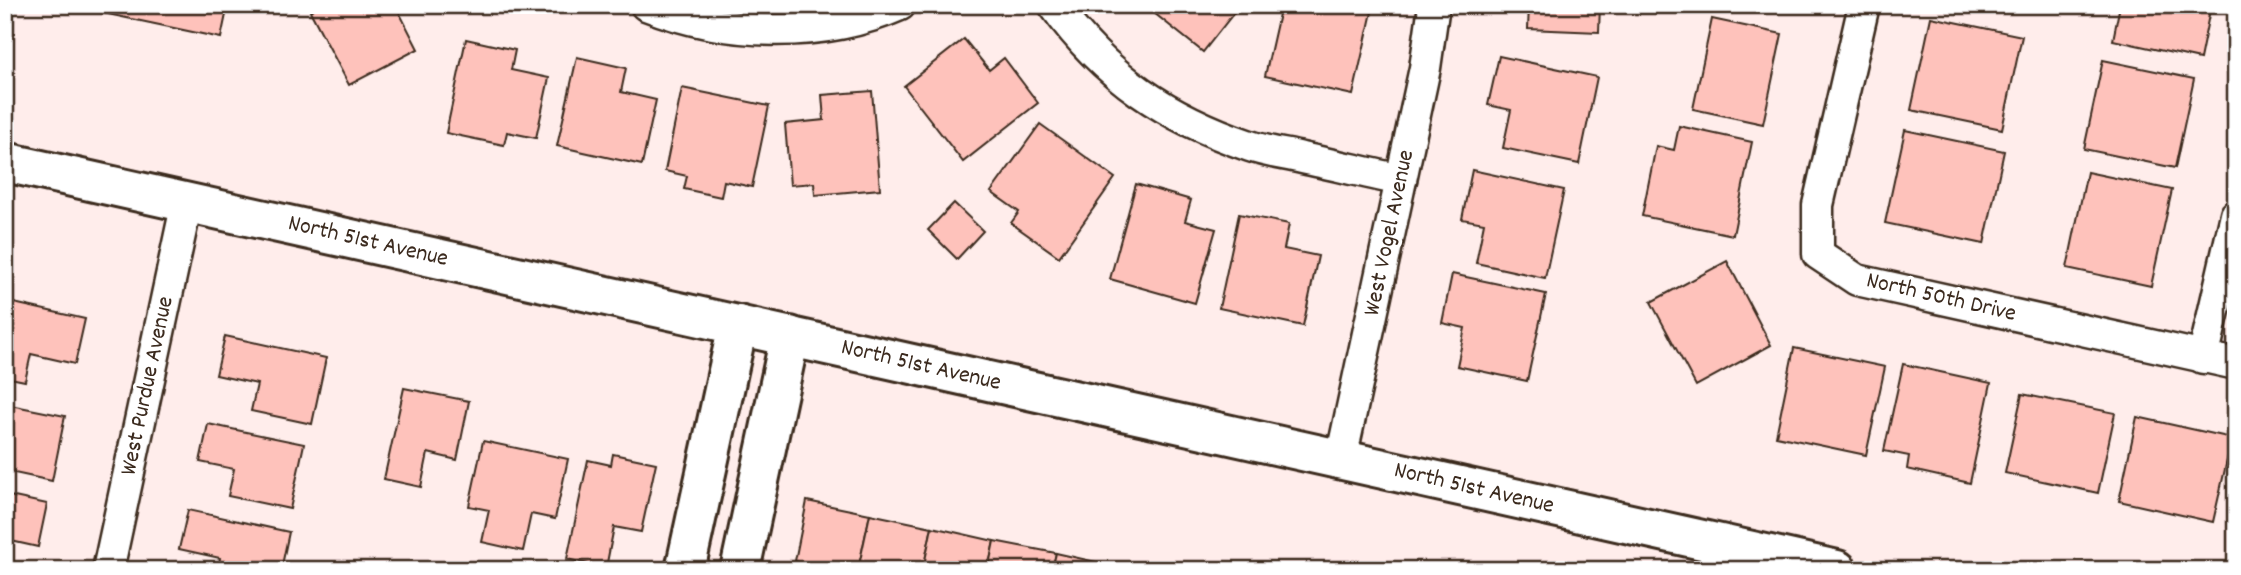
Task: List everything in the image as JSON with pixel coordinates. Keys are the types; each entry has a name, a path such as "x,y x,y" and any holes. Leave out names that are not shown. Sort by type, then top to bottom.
{"main road":[{"name":"North 51st Avenue","path":"5,162 1837,570"},
{"path":"685,570 738,325"},
{"path":"740,570 790,336"}],"street":[{"path":"646,5 698,22 747,29 811,28 849,21 900,5"},
{"path":"1054,5 1105,64 1146,98 1197,125 1252,147 1401,180"},
{"name":"West Vogel Avenue","path":"1342,459 1425,68 1434,5"},
{"name":"North 50th Drive","path":"1864,5 1818,205 1818,254 1857,279 2236,365"},
{"name":"West Purdue Avenue","path":"108,570 187,202"},
{"path":"2203,358 2236,215"}],"building":[{"path":"84,5 228,5 221,38 84,9"},
{"path":"320,5 403,5 397,8 418,49 349,85 310,11"},
{"path":"1144,5 1240,5 1203,52"},
{"path":"1281,5 1341,5 1372,12 1353,95 1265,76"},
{"path":"1529,5 1600,5 1599,32 1528,29"},
{"path":"2120,5 2211,5 2200,59 2113,40"},
{"path":"1931,17 2022,36 2002,129 1911,110"},
{"path":"1712,19 1782,34 1763,124 1693,109"},
{"path":"466,39 515,50 511,70 549,78 536,138 507,132 504,145 446,133"},
{"path":"964,39 989,70 1004,58 1038,103 963,162 904,86"},
{"path":"1499,56 1597,77 1579,164 1503,148 1511,110 1488,105"},
{"path":"577,57 626,68 621,92 656,100 642,165 557,146"},
{"path":"2103,60 2194,79 2175,168 2084,149"},
{"path":"682,88 769,106 752,187 724,181 721,197 684,189 687,176 665,171"},
{"path":"872,91 880,189 815,195 814,183 790,185 785,124 824,120 822,95"},
{"path":"1040,124 1115,178 1059,257 1011,223 1019,212 991,192"},
{"path":"1679,126 1752,142 1733,235 1642,216 1656,146 1674,150"},
{"path":"1905,130 2004,151 1984,244 1885,223"},
{"path":"1472,170 1564,190 1545,278 1476,263 1484,223 1462,219"},
{"path":"2087,172 2172,190 2151,286 2067,268"},
{"path":"1136,184 1191,200 1185,221 1216,229 1195,303 1110,279"},
{"path":"954,203 983,231 957,259 928,230"},
{"path":"1239,214 1289,224 1284,249 1318,256 1303,326 1219,308"},
{"path":"1727,261 1771,345 1696,386 1651,302"},
{"path":"1452,274 1546,294 1527,381 1457,366 1465,328 1442,323"},
{"path":"5,301 85,319 75,364 31,354 25,381 5,377"},
{"path":"225,336 326,358 312,424 251,411 257,384 216,375"},
{"path":"1794,348 1885,367 1866,455 1776,436"},
{"path":"1903,364 1991,383 1970,483 1907,469 1909,456 1884,451"},
{"path":"404,388 469,401 457,460 428,453 421,487 384,479"},
{"path":"2022,394 2115,413 2098,493 2005,473"},
{"path":"5,404 65,416 52,481 5,471"},
{"path":"2137,417 2232,438 2213,522 2119,501"},
{"path":"208,424 304,444 290,509 228,496 234,469 200,462"},
{"path":"483,441 568,459 555,519 531,514 523,551 482,542 489,510 469,506"},
{"path":"613,454 656,463 641,532 614,527 606,568 567,559 588,460 611,465"},
{"path":"5,495 47,504 38,547 11,541 6,565"},
{"path":"807,501 870,514 858,570 834,570 795,561"},
{"path":"188,510 289,532 281,570 218,570 220,558 179,549"},
{"path":"870,514 932,527 923,570 858,570"},
{"path":"932,527 994,541 988,570 923,570"},
{"path":"994,541 1056,553 1052,570 988,570"},
{"path":"1056,553 1118,567 1117,570 1052,570"}]}
